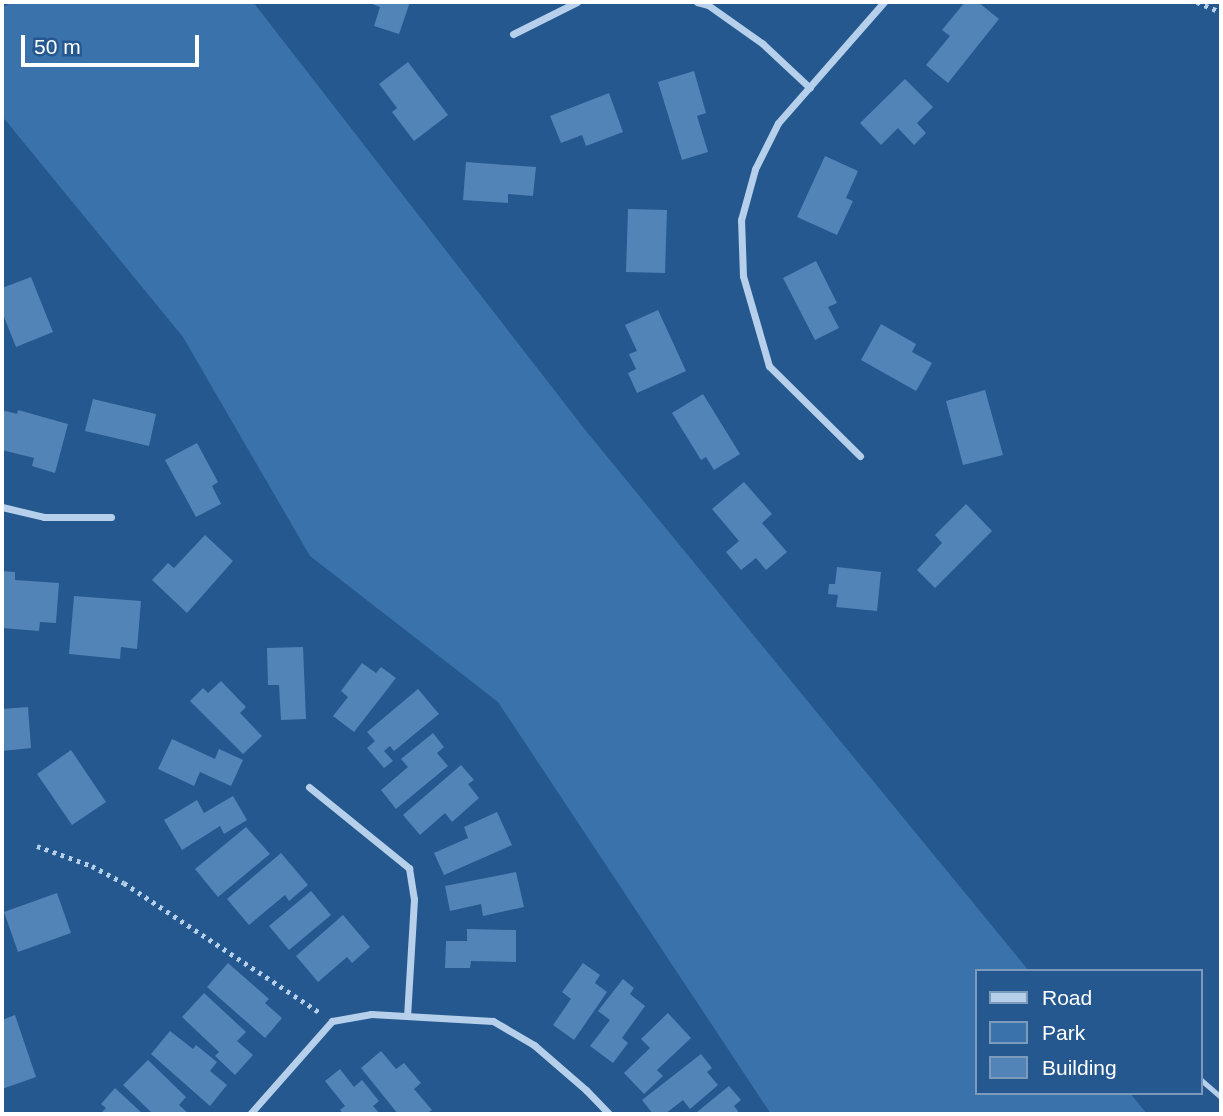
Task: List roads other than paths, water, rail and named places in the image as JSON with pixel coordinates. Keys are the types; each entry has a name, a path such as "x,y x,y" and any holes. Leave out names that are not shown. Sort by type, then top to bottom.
{"street":[{"path":"513,34 577,2"},
{"path":"697,2 708,5 763,44 810,88"},
{"path":"860,456 769,366 743,275 741,220 755,169 778,123 884,2"},
{"path":"2,507 44,517 111,517"},
{"path":"309,787 409,869 414,899 407,1016"},
{"path":"250,1114 332,1021 371,1014 493,1021 534,1045 609,1114"}],"lane":[{"path":"1202,1081 1221,1097"}]}
